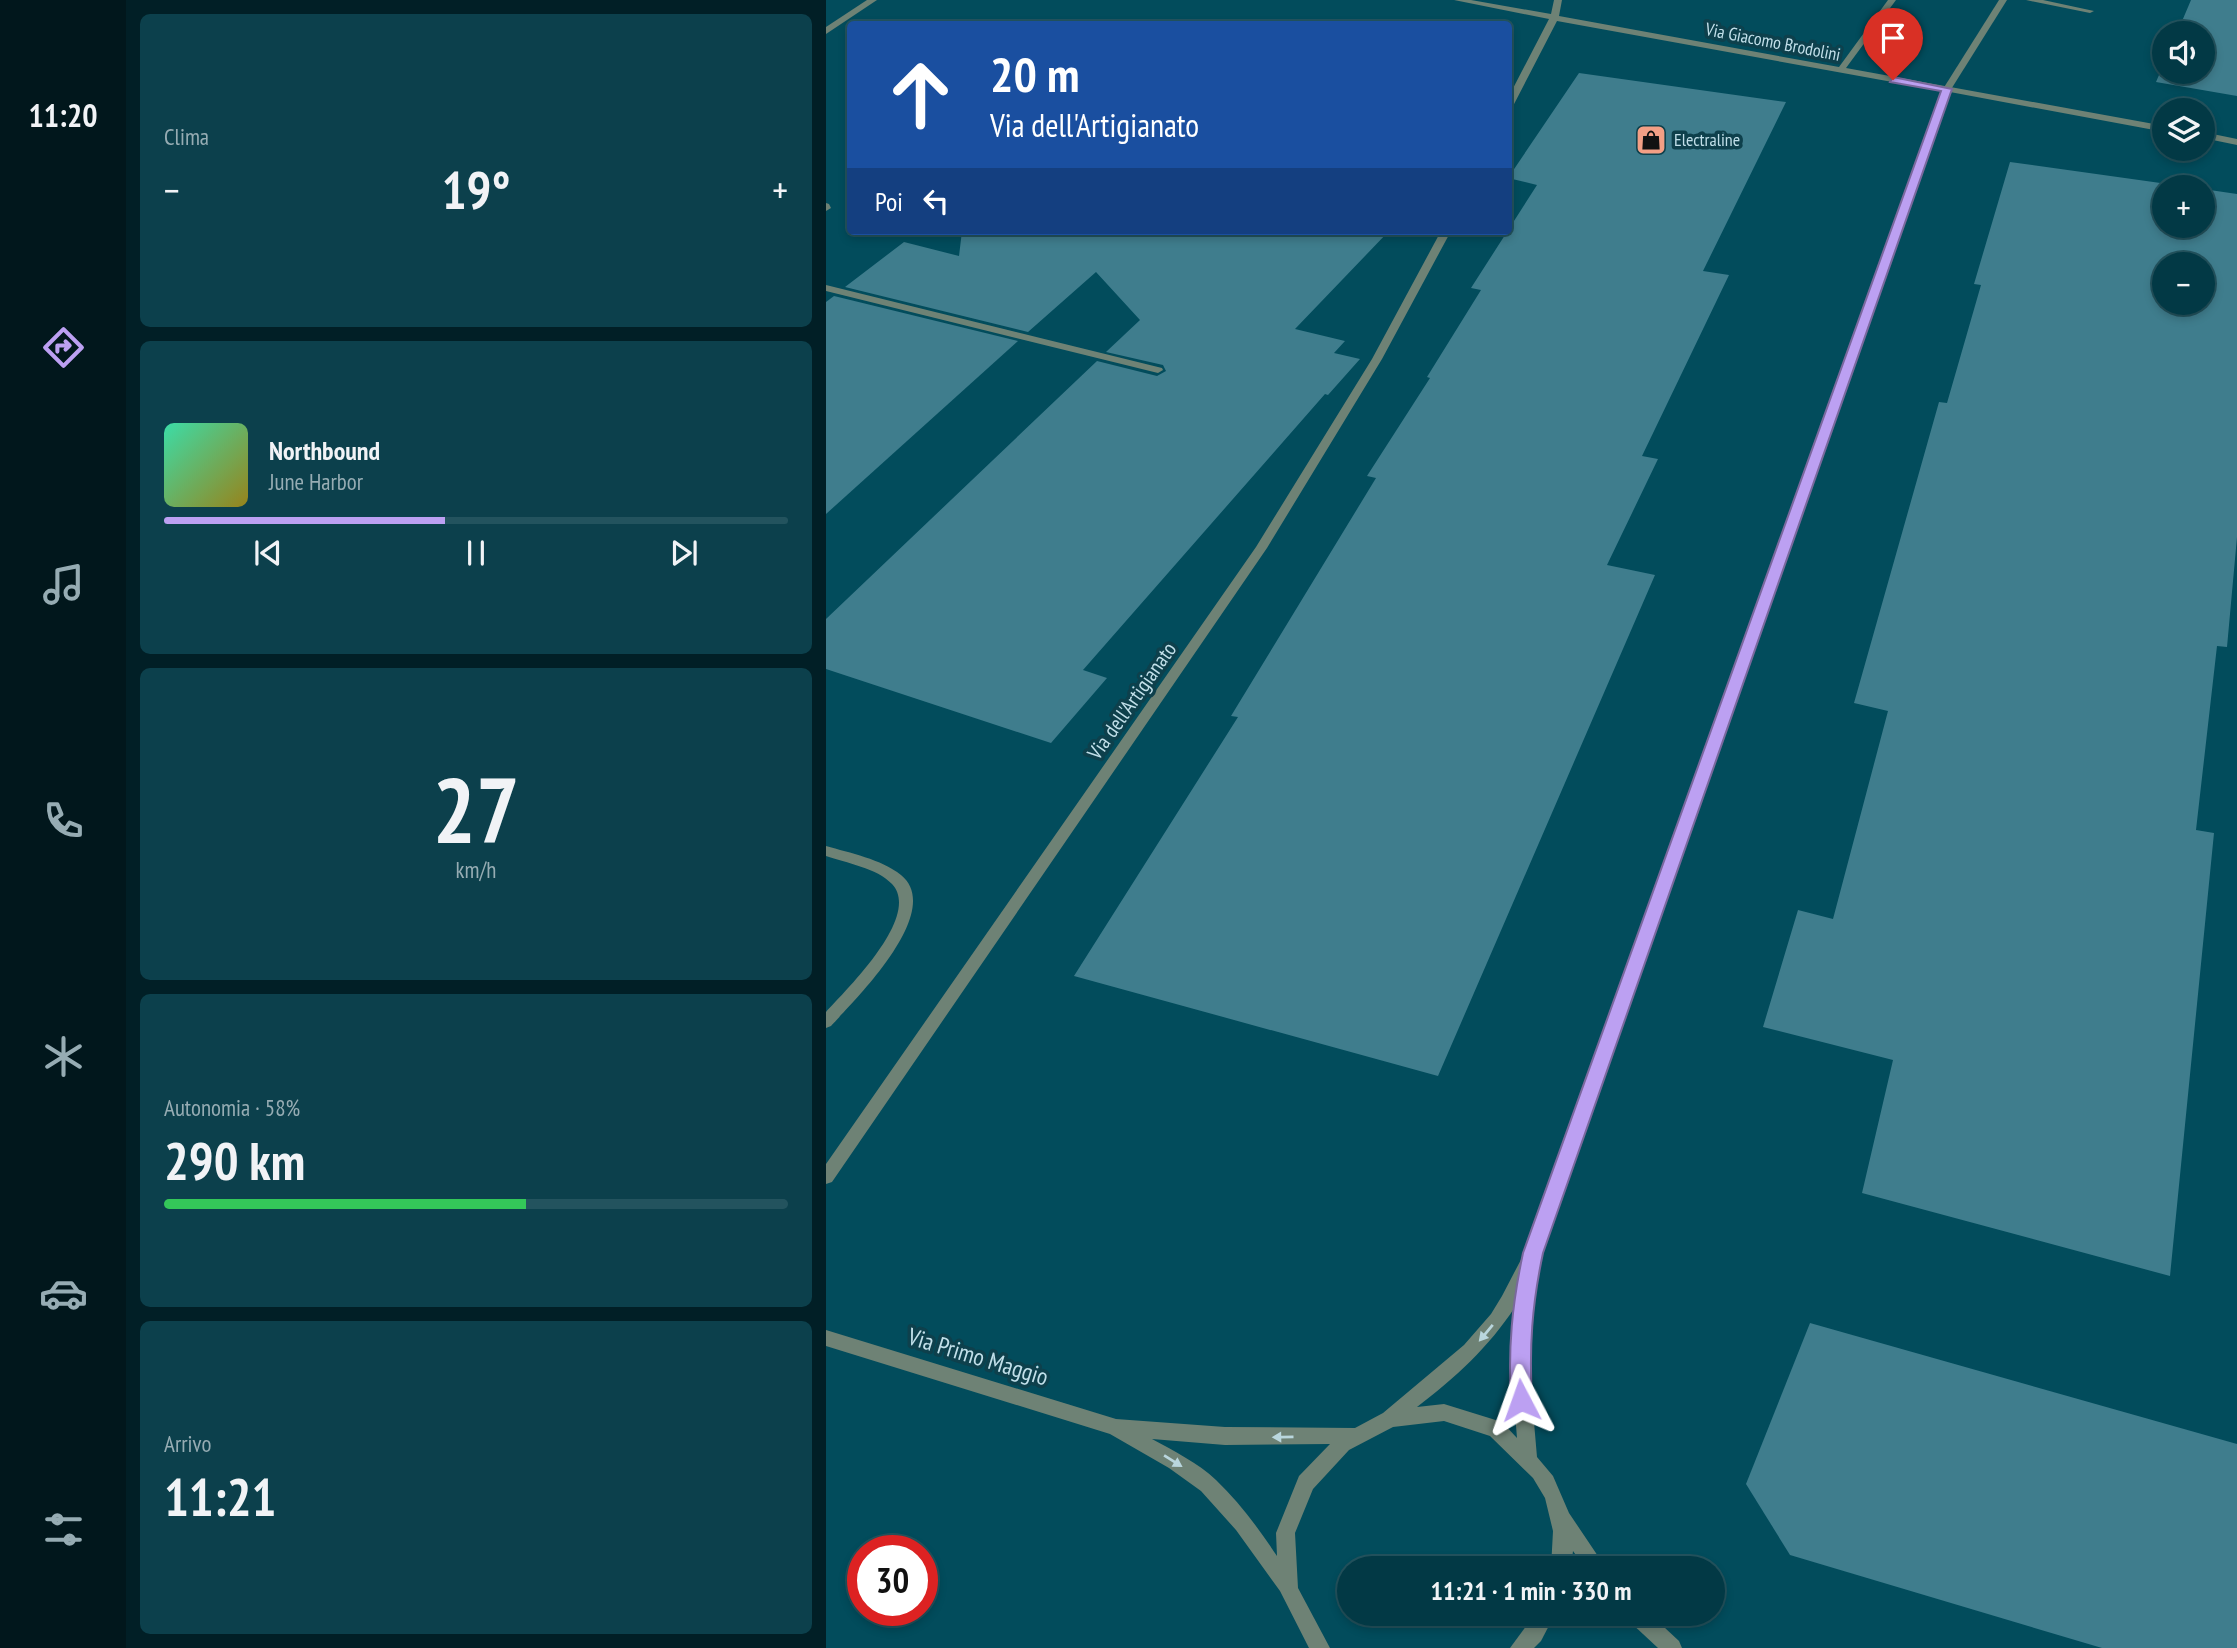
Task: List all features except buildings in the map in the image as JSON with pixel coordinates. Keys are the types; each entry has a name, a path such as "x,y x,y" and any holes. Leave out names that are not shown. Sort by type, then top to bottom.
{"street":[{"path":"826,31 873,0"},
{"name":"Via Giacomo Brodolini","path":"1458,0 2152,127"},
{"path":"1512,100 1554,18 1558,0"},
{"path":"1840,71 1892,0"},
{"path":"1390,1417 1441,1378 1481,1339 1508,1303 1533,1253 1947,89 2003,0"},
{"path":"2030,0 2091,11"},
{"path":"2215,137 2237,142"},
{"name":"Via dell'Artigianato","path":"826,1177 1262,548 1370,370 1444,235"},
{"path":"826,288 1158,370"},
{"path":"826,851 883,872 900,882 907,898 902,921 891,946 826,1022"},
{"path":"1529,1455 1519,1350 1521,1308 1533,1253"},
{"name":"Via Primo Maggio","path":"826,1338 1114,1427 1176,1462 1208,1485 1243,1523 1286,1585 1301,1625 1320,1648"},
{"name":"Via Primo Maggio","path":"1286,1585 1284,1542 1295,1500 1319,1463 1351,1435 1390,1417 1427,1412 1465,1417 1499,1431 1529,1455 1549,1484 1562,1519 1588,1556"},
{"name":"Via Primo Maggio","path":"1114,1427 1226,1436 1351,1435"},
{"name":"Via Primo Maggio","path":"1561,1556 1562,1519"},
{"path":"1520,1648 1538,1626"},
{"path":"1649,1626 1672,1648"}],"place":[{"name":"Electraline","path":"1651,140"}],"route":[{"path":"1521,1400 1521,1308 1533,1253 1947,89 1893,80"}]}
